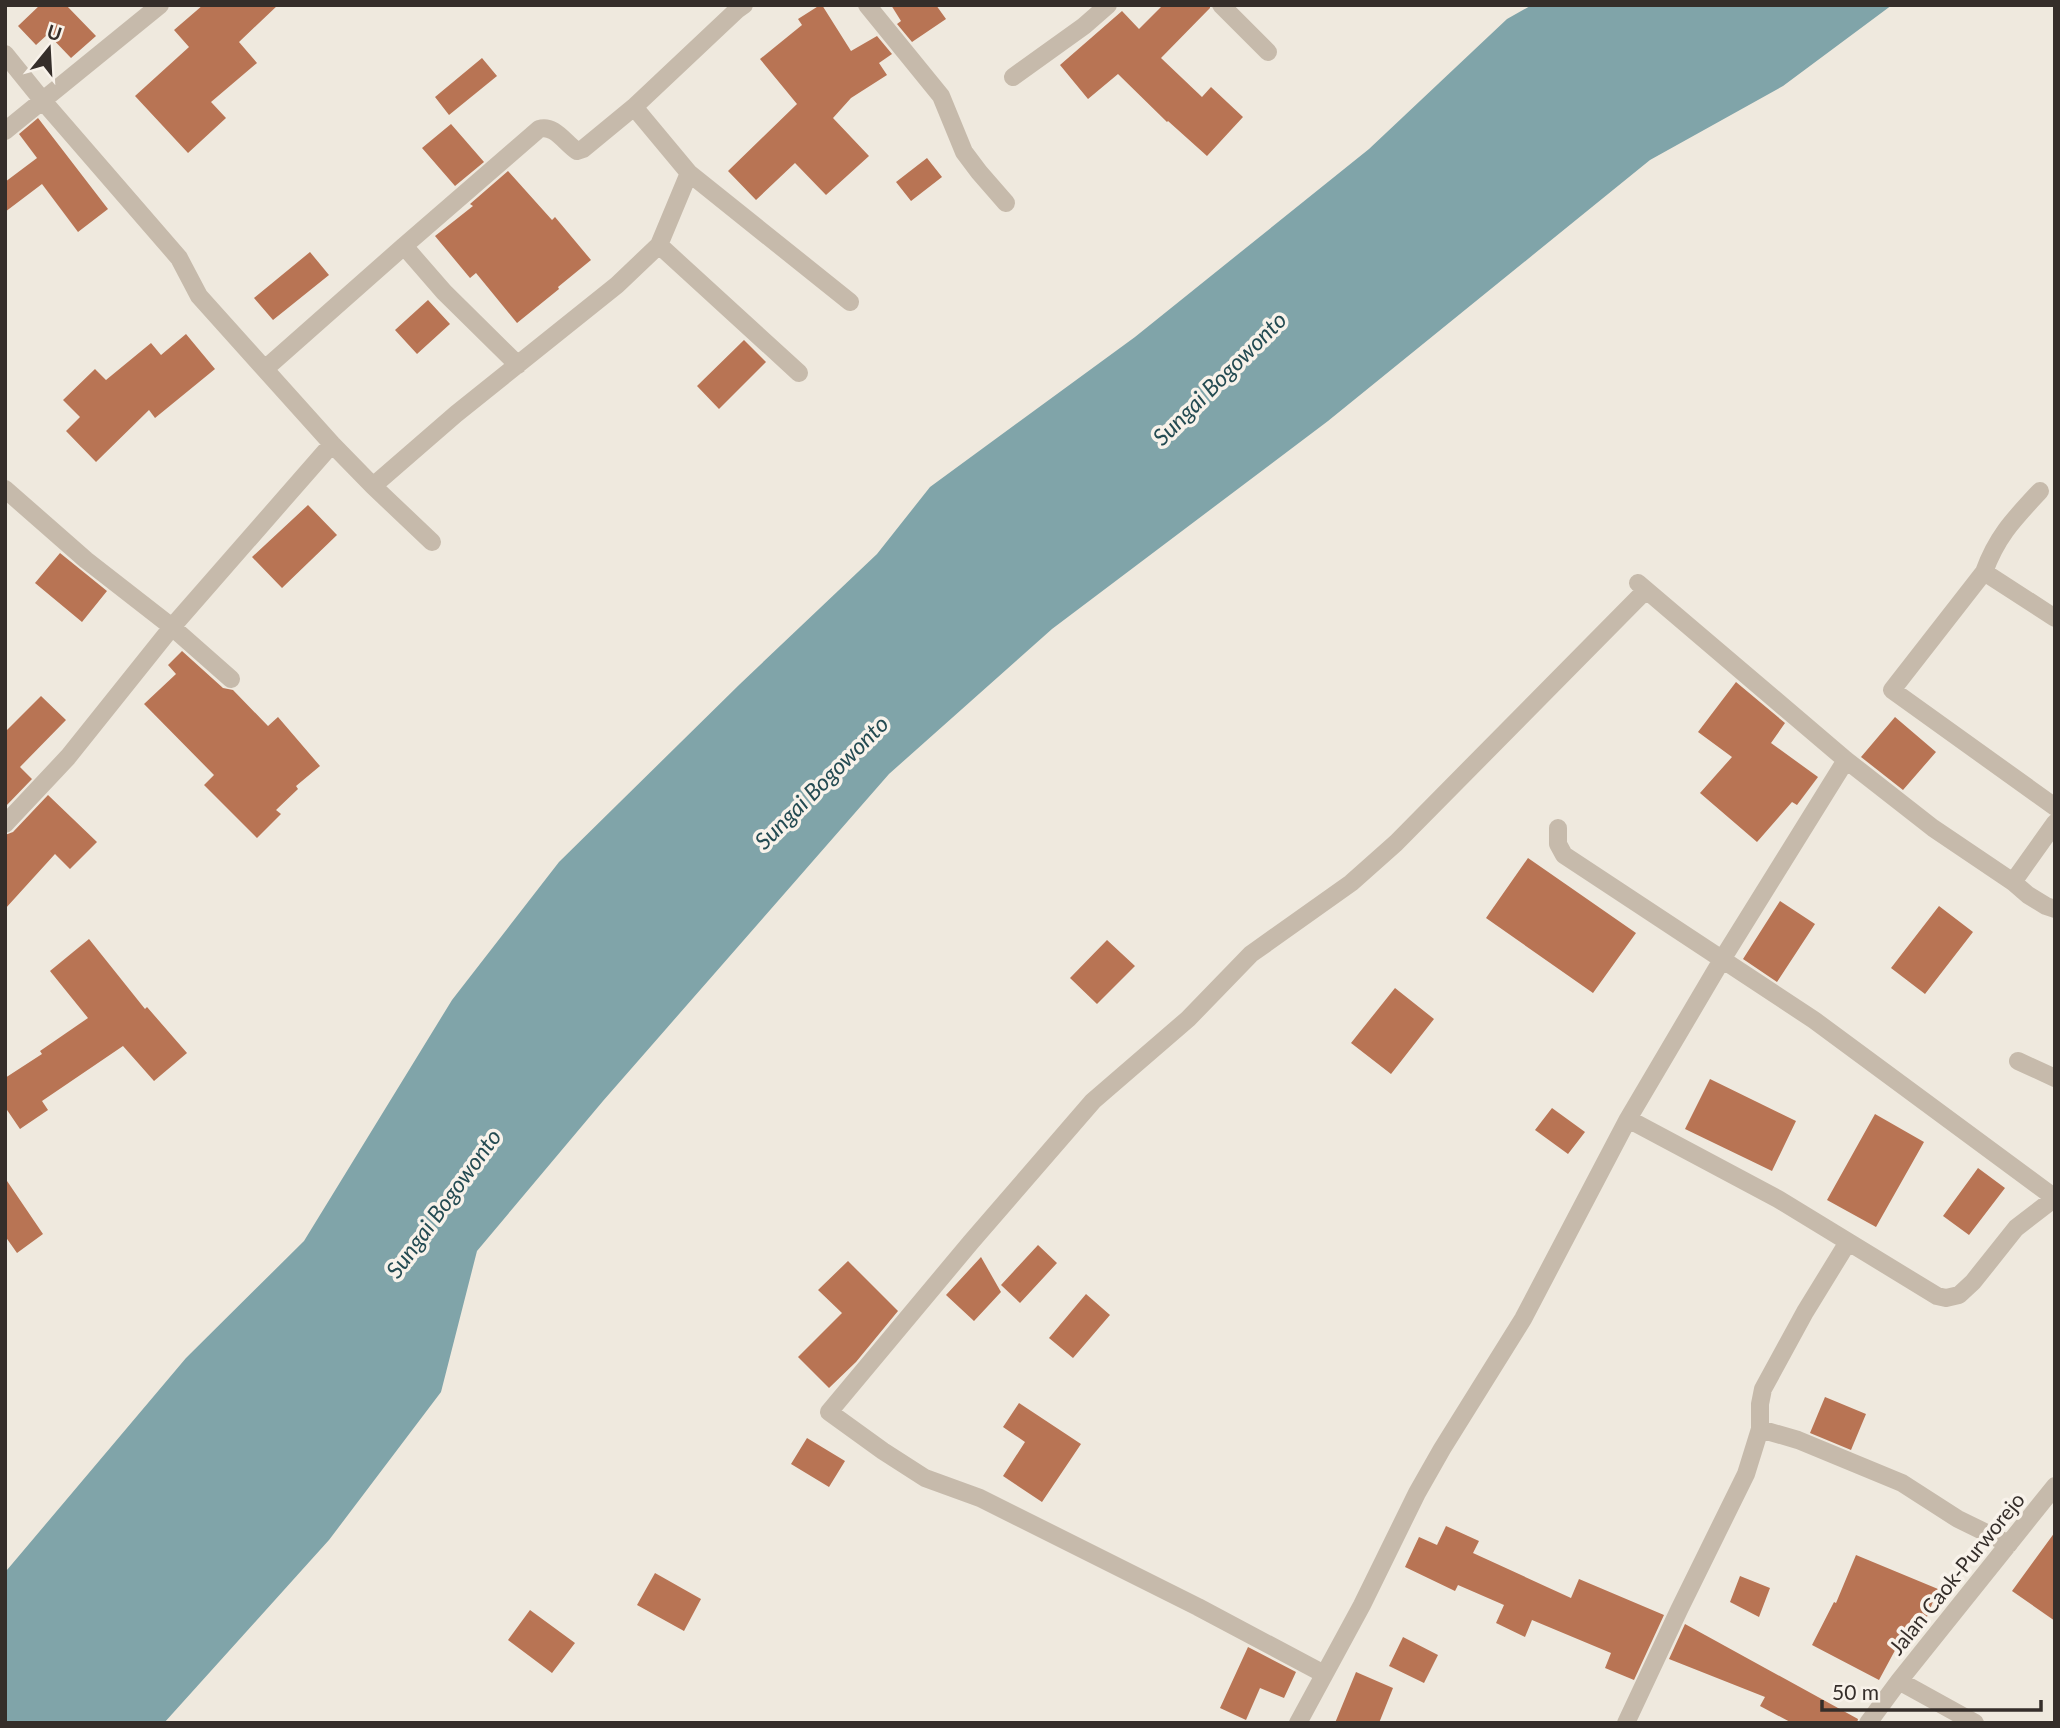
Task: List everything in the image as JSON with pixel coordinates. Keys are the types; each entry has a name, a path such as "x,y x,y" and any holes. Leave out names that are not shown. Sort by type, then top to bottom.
{"street":[{"path":"5,131 160,5"},
{"path":"266,368 539,129 551,129 577,151 583,149 634,107 744,5"},
{"path":"867,5 941,96 964,152 1006,202"},
{"path":"1013,77 1084,26 1108,5"},
{"path":"1220,5 1268,51"},
{"path":"5,54 178,258 199,296 332,444 432,542"},
{"path":"634,107 689,173 850,302"},
{"path":"373,486 456,414 617,285 659,245 689,173"},
{"path":"659,245 799,373"},
{"path":"404,246 444,292 518,365"},
{"path":"5,824 68,757 173,627 332,444"},
{"path":"5,489 86,560 173,627 231,679"},
{"path":"2040,491 2007,527 1992,551 1984,572 1892,690 2055,807"},
{"path":"1984,572 2055,618"},
{"path":"1324,1674 980,1498 925,1478 829,1412 1093,1101 1180,1027 1251,954 1352,883 1396,844 1642,586 1846,760 1933,828 2028,895 2055,909"},
{"path":"1298,1723 1362,1605 1417,1493 1523,1319 1628,1119 1723,958 1846,760"},
{"path":"2013,882 2055,823"},
{"path":"1558,828 1558,844 1564,855 1814,1020 2055,1198 2015,1228 1973,1282 1959,1295 1947,1298 1937,1296 1778,1199 1628,1119"},
{"path":"2018,1061 2055,1078"},
{"path":"1626,1723 1746,1474 1760,1429 1763,1389 1805,1312 1848,1242"},
{"path":"1760,1429 1798,1440 1902,1483 1958,1519 2009,1544"},
{"name":"Jalan Caok-Purworejo","path":"1868,1723 2055,1486"},
{"path":"1899,1681 1975,1723"}],"water":[{"name":"Sungai Bogowonto","path":"1532,5 1892,5 1783,86 1650,160 1328,421 1052,629 889,774 603,1101 477,1251 441,1392 329,1540 164,1723 5,1723 5,1573 186,1358 304,1241 452,1000 559,862 877,554 930,487 1135,337 1369,149 1507,19"}],"building":[{"path":"40,5 66,5 96,36 71,58 48,34 36,45 18,26"},
{"path":"203,5 278,5 239,42 257,63 211,102 226,118 188,153 135,96 189,47 174,30"},
{"path":"820,5 851,51 877,36 892,54 879,63 887,75 851,98 833,118 869,156 826,195 795,163 756,200 728,171 797,104 760,59 802,25 798,19"},
{"path":"891,5 936,5 946,19 912,42 897,24 901,21"},
{"path":"1163,5 1210,5 1161,58 1202,97 1211,87 1243,117 1207,156 1118,74 1088,99 1060,65 1122,11 1139,29"},
{"path":"482,58 497,76 449,115 435,97"},
{"path":"38,118 108,209 78,232 42,184 5,212 5,182 37,158 19,134"},
{"path":"451,124 484,162 455,186 422,148"},
{"path":"927,158 942,177 911,201 896,182"},
{"path":"508,171 552,220 555,217 591,260 517,323 476,273 470,278 435,236 473,206 470,204"},
{"path":"310,252 329,275 273,320 254,298"},
{"path":"428,300 450,324 417,354 395,330"},
{"path":"186,334 215,369 155,418 149,410 96,462 66,431 80,417 63,400 95,369 106,380 151,343 161,355"},
{"path":"744,340 766,362 719,409 697,386"},
{"path":"308,505 337,535 282,588 252,557"},
{"path":"60,553 107,591 82,622 35,583"},
{"path":"182,651 223,688 233,690 268,726 278,717 320,766 296,786 298,789 276,810 281,814 257,838 204,785 214,775 144,704 176,674 168,665"},
{"path":"1736,682 1785,723 1771,743 1818,777 1797,805 1792,802 1757,842 1700,793 1732,757 1698,732"},
{"path":"41,696 66,720 20,767 32,779 5,807 5,732"},
{"path":"1895,717 1936,752 1903,790 1861,757"},
{"path":"48,795 97,842 70,869 55,854 5,909 5,835 13,832"},
{"path":"1528,858 1636,933 1593,993 1486,918"},
{"path":"1780,901 1815,924 1777,982 1743,959"},
{"path":"1939,906 1973,932 1925,994 1891,968"},
{"path":"89,939 145,1009 147,1007 187,1053 154,1081 123,1046 42,1101 48,1110 20,1129 5,1107 5,1078 42,1054 40,1051 88,1018 50,971"},
{"path":"1107,940 1135,966 1097,1004 1070,978"},
{"path":"1395,988 1434,1019 1391,1074 1351,1043"},
{"path":"1710,1079 1796,1121 1772,1171 1685,1129"},
{"path":"1552,1108 1585,1132 1568,1154 1535,1130"},
{"path":"1875,1114 1924,1142 1876,1227 1827,1200"},
{"path":"1978,1168 2005,1188 1969,1235 1943,1216"},
{"path":"5,1178 43,1234 17,1253 5,1236"},
{"path":"1038,1245 1057,1263 1020,1303 1001,1285"},
{"path":"981,1257 1001,1292 974,1321 946,1295"},
{"path":"848,1261 898,1311 856,1362 829,1388 798,1357 842,1313 818,1290"},
{"path":"1086,1294 1110,1315 1073,1358 1049,1338"},
{"path":"1825,1397 1866,1414 1851,1450 1810,1433"},
{"path":"1019,1403 1081,1444 1042,1502 1003,1476 1025,1442 1003,1427"},
{"path":"807,1438 845,1461 829,1487 791,1464"},
{"path":"1446,1526 1479,1541 1473,1553 1571,1598 1579,1579 1664,1615 1634,1680 1605,1668 1611,1653 1532,1620 1525,1637 1496,1623 1504,1605 1458,1585 1455,1591 1405,1567 1419,1537 1437,1545"},
{"path":"2055,1532 2055,1621 2012,1591"},
{"path":"1856,1555 1938,1589 1925,1622 1913,1617 1879,1680 1812,1645 1834,1602 1836,1603"},
{"path":"655,1573 701,1599 684,1631 637,1605"},
{"path":"1740,1576 1770,1588 1759,1617 1730,1602"},
{"path":"530,1610 575,1643 552,1673 508,1640"},
{"path":"1685,1624 1858,1719 1857,1723 1792,1723 1760,1706 1765,1697 1669,1659"},
{"path":"1403,1637 1438,1655 1424,1683 1389,1666"},
{"path":"1248,1647 1296,1672 1284,1698 1260,1688 1246,1720 1220,1708"},
{"path":"1356,1672 1393,1688 1379,1723 1335,1723"}]}
